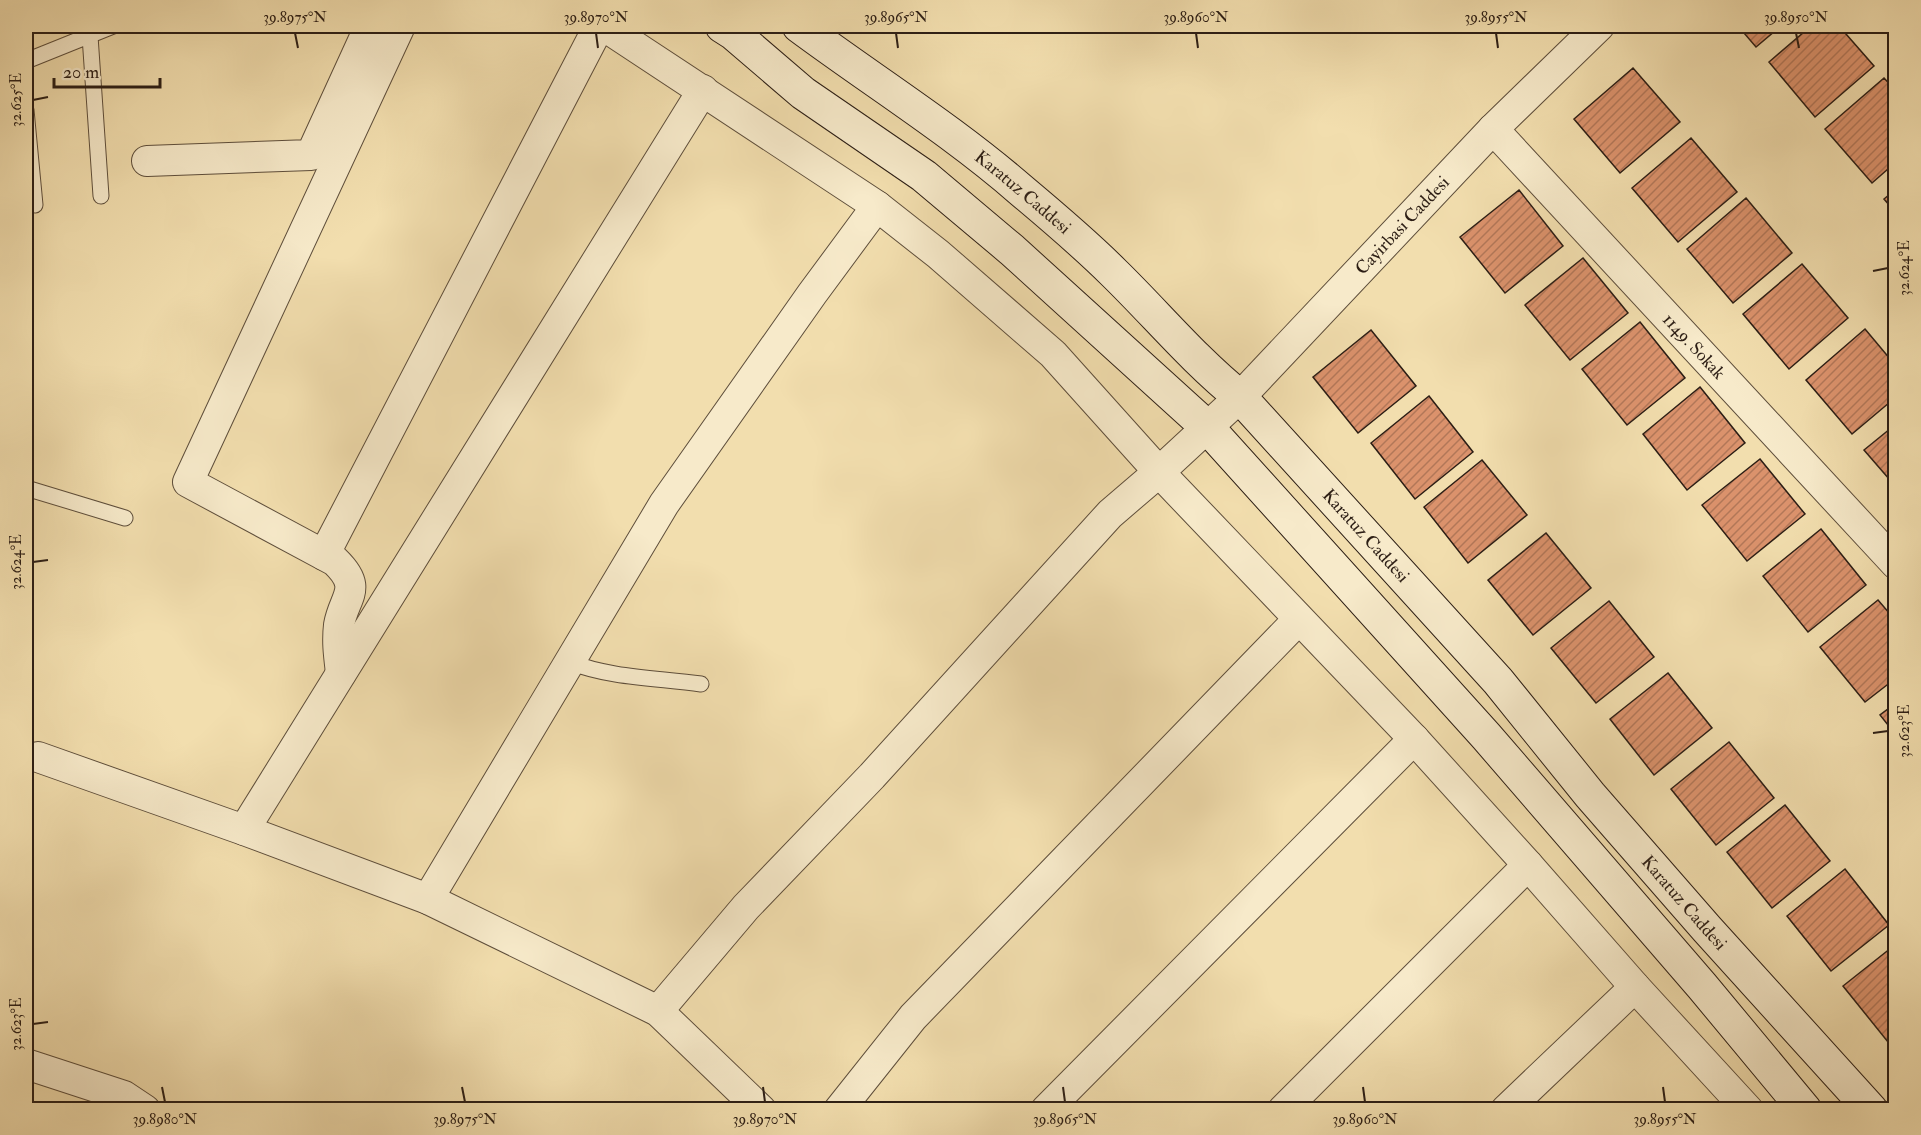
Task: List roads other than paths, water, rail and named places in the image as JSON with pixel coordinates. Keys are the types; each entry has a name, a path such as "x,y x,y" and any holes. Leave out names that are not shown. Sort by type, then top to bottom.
{"street":[{"path":"147,161 311,155 370,26"},
{"path":"342,673 337,643 340,621 352,592 348,576 342,568 324,555 188,482 400,26"},
{"path":"324,555 599,26"},
{"path":"604,26 877,206 938,254 1053,354 1159,472 1414,739 1748,1110"},
{"path":"722,26 803,93 924,176 1012,250 1208,428 1486,736 1702,986 1805,1110"},
{"name":"Karatuz Caddesi","path":"799,26 928,116 1020,189 1112,271 1210,373 1240,397 1498,681 1590,795 1871,1110"},
{"name":"Cayirbasi Caddesi","path":"658,1011 746,907 872,776 1110,514 1240,397 1493,129 1599,26"},
{"path":"244,830 702,90"},
{"name":"1149. Sokak","path":"1493,129 1896,564"},
{"path":"428,899 664,504 877,206"},
{"path":"839,1110 913,1017 1298,620"},
{"path":"1046,1110 1414,739"},
{"path":"38,757 244,830 428,899 658,1011 761,1110"},
{"path":"1283,1110 1528,865"},
{"path":"1506,1110 1635,987"},
{"path":"26,1064 124,1096 146,1110"}],"lane":[{"path":"26,61 113,26"},
{"path":"90,36 101,196"},
{"path":"26,110 34,205"},
{"path":"26,488 125,518"},
{"path":"570,662 607,672 701,684"}]}
